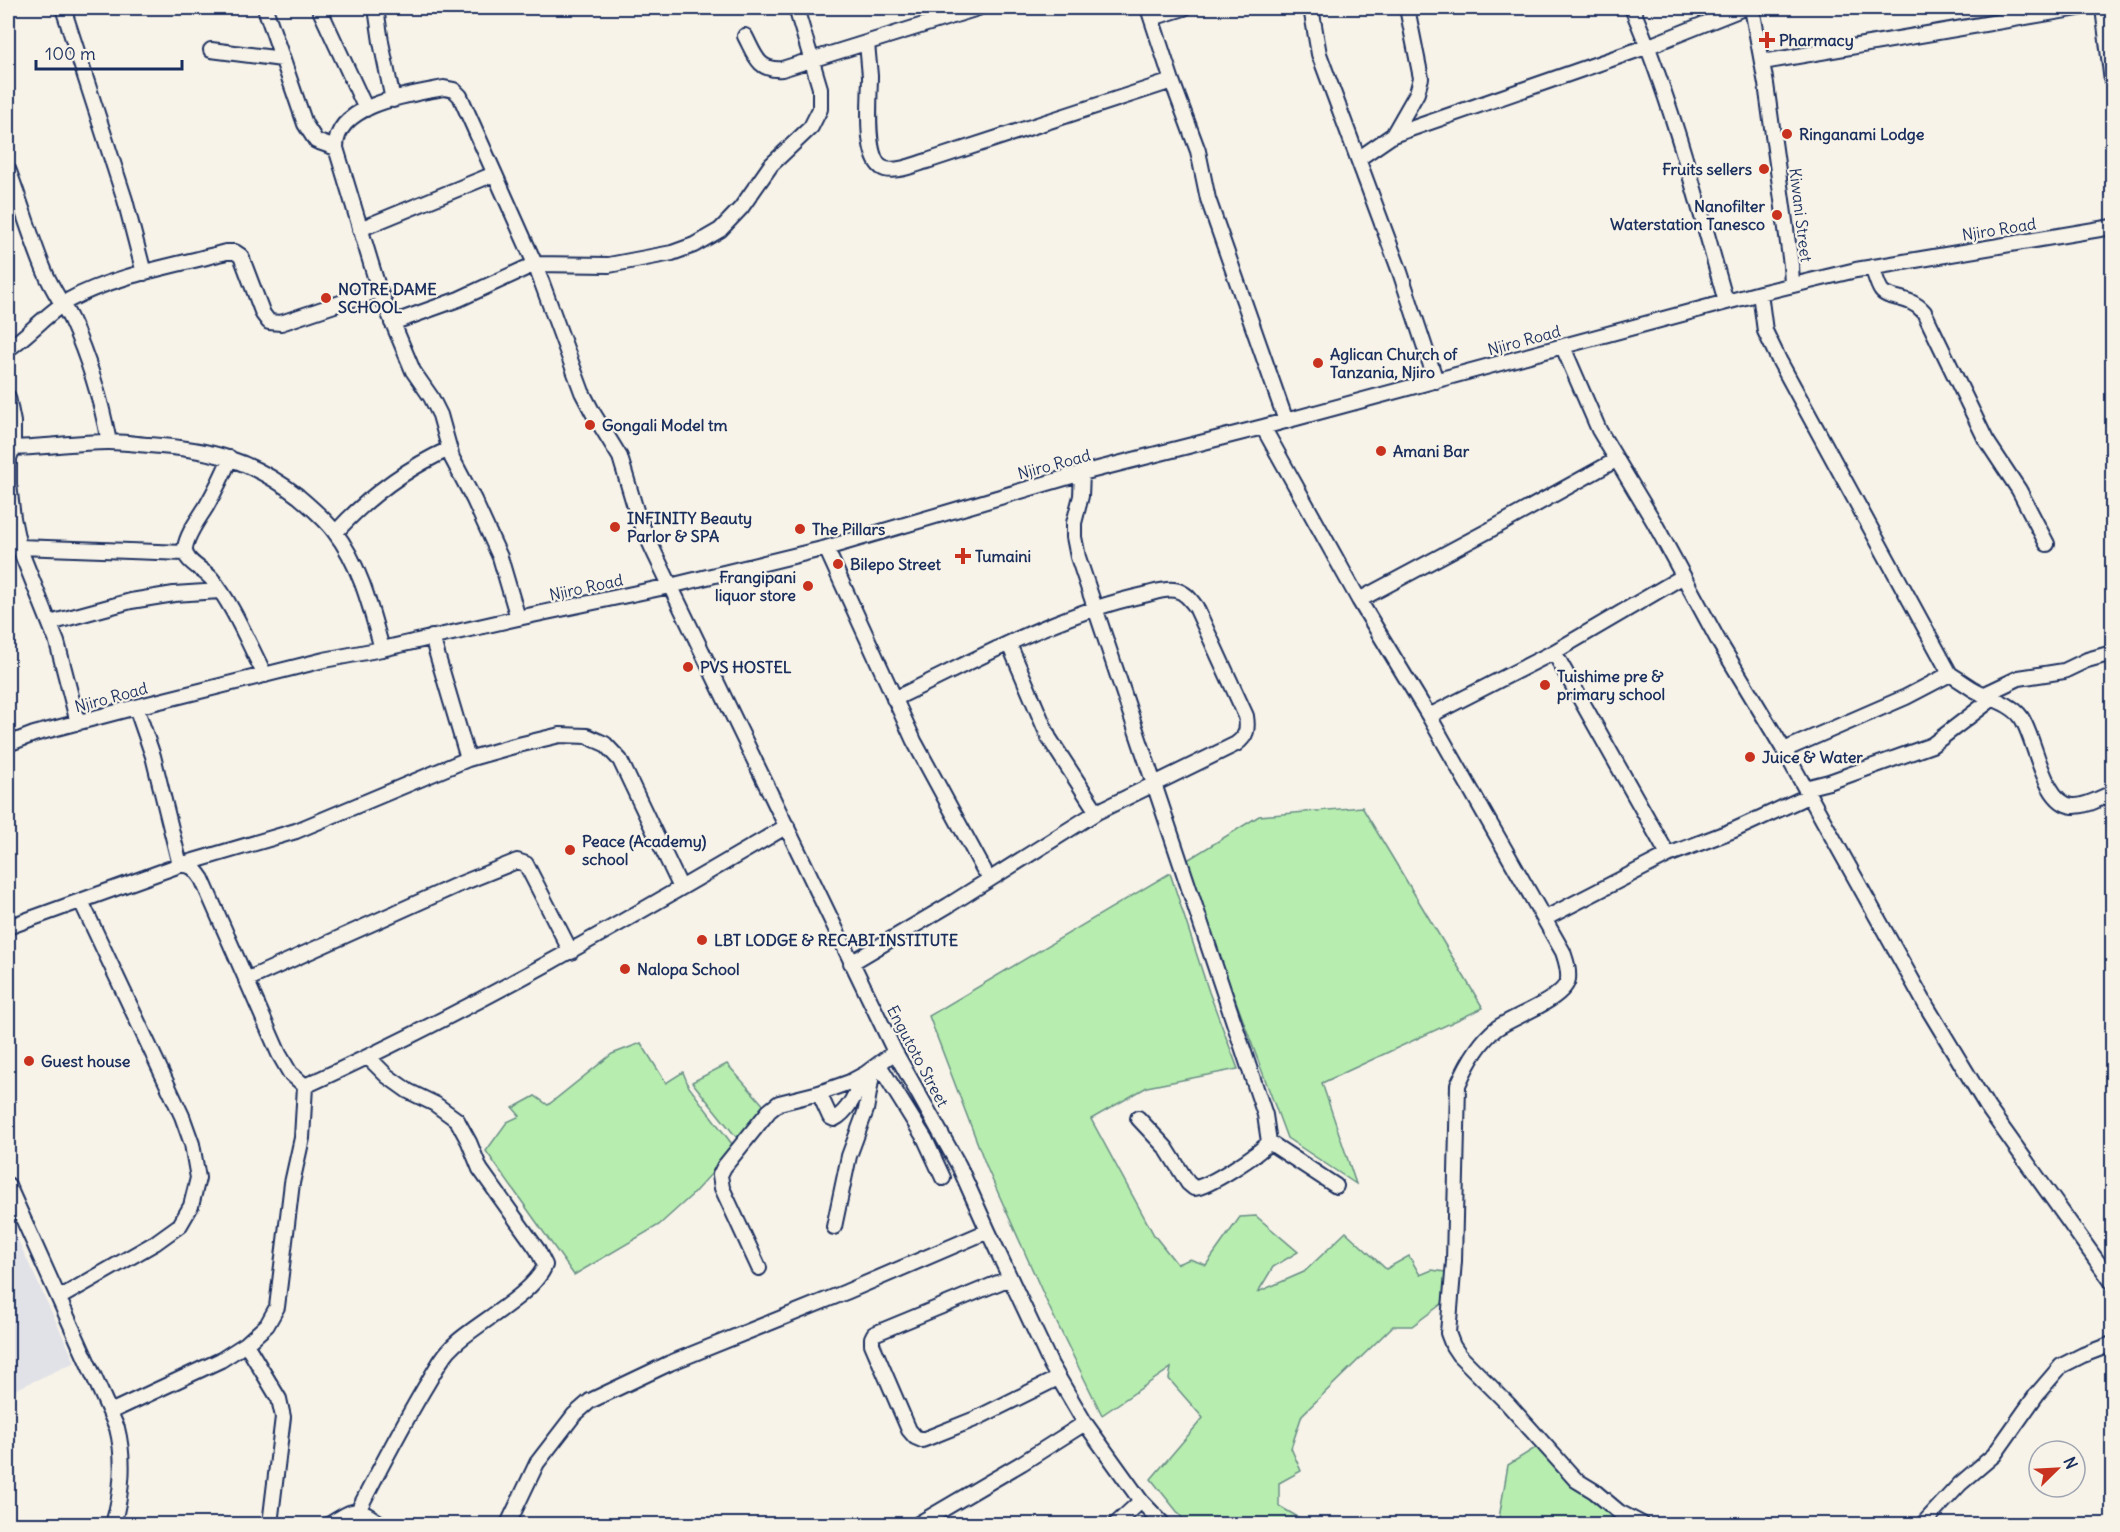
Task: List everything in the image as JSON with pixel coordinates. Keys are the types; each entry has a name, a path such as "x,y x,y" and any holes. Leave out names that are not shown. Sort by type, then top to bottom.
{"street":[{"path":"63,8 125,200 144,273"},
{"path":"265,8 310,135 324,145 336,148"},
{"path":"319,8 366,109"},
{"path":"376,8 393,100 351,117 340,129 336,138 336,148 379,290 413,371 440,415 449,449 500,557 518,618"},
{"path":"392,323 459,299 535,264 609,265 672,253 694,245 720,230 741,208 771,165 806,133 820,109 821,94 796,8"},
{"path":"745,36 755,56 766,68 782,69 978,8"},
{"path":"1184,8 1150,13 1198,151 1208,199 1226,255 1286,421"},
{"path":"1311,8 1319,54 1400,272 1436,381"},
{"path":"1393,135 1418,93 1421,78 1407,8"},
{"path":"1632,8 1648,46 1691,176 1726,302"},
{"path":"1358,159 1393,135 1648,46 1744,8"},
{"name":"Kiwani Street","path":"1752,8 1763,62 1792,285"},
{"path":"1763,62 2079,8"},
{"path":"2103,8 2112,82"},
{"path":"867,43 873,154 880,166 887,169 927,161 1172,81"},
{"path":"211,50 282,59"},
{"name":"Engutoto Street","path":"393,100 436,89 454,90 460,96 535,264 582,392 620,457 638,517 851,963 895,1052 959,1166 1058,1378 1085,1423 1141,1501 1162,1524"},
{"path":"8,169 44,270 71,319 86,356 103,410 109,442"},
{"path":"360,229 494,174"},
{"name":"Njiro Road","path":"8,744 34,734 324,660 670,586 826,548 1082,473 1286,421 1792,285 1872,267 2112,227"},
{"path":"8,349 62,305 82,294 144,273 226,252 236,252 241,256 263,314 269,322 275,323 379,290"},
{"path":"1872,267 1881,291 1886,295 1911,300 1924,312 1986,440 2019,489 2047,544"},
{"path":"1760,293 1765,331 1779,360 1950,674 1987,697 2012,708 2021,717 2046,782 2061,802 2072,806 2086,804 2112,794"},
{"path":"1563,347 1599,430 1654,522 1682,577 1784,750 1928,1007 1988,1108 2112,1282"},
{"path":"8,397 13,422 9,475 13,518 19,547 50,623 78,723"},
{"path":"1263,427 1359,600 1429,716 1563,952 1567,965 1568,981 1563,990 1496,1029 1482,1042 1458,1085 1454,1261 1448,1333 1459,1355 1523,1420 1576,1480 1594,1491 1619,1512 1642,1524"},
{"path":"10,448 109,442 171,447 230,458 280,483 336,532 361,580 372,609 382,649"},
{"path":"336,532 367,500 392,481 415,466 449,449"},
{"path":"230,458 192,531 186,544 185,554 188,560 207,574 220,591 265,675"},
{"path":"1359,600 1616,460"},
{"path":"1082,473 1081,496 1074,523 1074,537 1081,565 1262,1104 1268,1126 1269,1142 1248,1159 1204,1185 1194,1188 1188,1183 1166,1148 1138,1118"},
{"path":"19,547 185,554"},
{"path":"826,548 894,699 945,801 984,870"},
{"path":"1429,716 1554,652 1682,577"},
{"path":"851,963 949,905 1097,812 1236,744 1245,737 1248,727 1246,716 1196,607 1183,592 1170,590 1096,608 1009,644 894,699"},
{"path":"50,623 142,599 220,591"},
{"path":"432,637 468,759"},
{"path":"1009,644 1049,738 1097,812"},
{"path":"1554,652 1668,855"},
{"path":"1544,920 1668,855 1734,830 1807,792 1932,745 2006,682 2064,671 2087,660 2112,653"},
{"path":"1784,750 1906,697 1950,674"},
{"path":"136,707 153,756 180,866"},
{"path":"8,927 180,866 296,831 468,759 560,735 586,736 605,744 620,760 681,888"},
{"path":"305,1086 368,1058 572,952 787,826"},
{"path":"246,980 455,886 517,861 526,864 572,952"},
{"path":"180,866 188,864 202,879 279,1054 290,1073 305,1086"},
{"path":"58,1298 155,1243 180,1225 191,1206 198,1178 192,1144 182,1116 81,901"},
{"path":"759,1268 722,1188 720,1175 769,1111 788,1100 819,1093 872,1069 895,1052"},
{"path":"358,1511 408,1417 452,1346 520,1295 538,1278 545,1265 537,1248 480,1169 470,1142 457,1120 435,1104 408,1091 368,1058"},
{"path":"819,1093 830,1117 834,1119 850,1102 872,1069"},
{"path":"872,1069 925,1139 943,1178"},
{"path":"834,1227 844,1176 866,1110 872,1069"},
{"path":"110,1413 221,1360 246,1344 267,1325 277,1307 292,1183 302,1138 305,1086"},
{"path":"1269,1142 1336,1186"},
{"path":"8,1188 110,1413 121,1444 119,1506 113,1524"},
{"path":"508,1524 537,1463 574,1415 590,1401 670,1363 846,1292 988,1231"},
{"path":"1010,1278 874,1335 872,1338 872,1344 909,1430 915,1437 922,1440 975,1419 1058,1378"},
{"path":"246,1344 279,1399 283,1417 270,1524"},
{"path":"1923,1524 1960,1484 1994,1455 2037,1394 2061,1366 2112,1344"},
{"path":"918,1524 1085,1423"},
{"path":"1116,1524 1141,1501"},
{"path":"330,1524 352,1511 358,1511 381,1524"}],"shaded area":[{"path":"8,1219 75,1362 8,1393"}],"green space":[{"path":"1362,807 1483,1008 1322,1083 1356,1184 1287,1138 1184,862 1259,816"},
{"path":"1170,873 1209,992 1238,1069 1147,1087 1091,1119 1154,1235 1177,1264 1190,1259 1206,1265 1240,1217 1256,1216 1298,1252 1273,1267 1258,1292 1304,1272 1346,1232 1386,1269 1409,1256 1420,1275 1432,1270 1445,1272 1447,1300 1412,1326 1393,1326 1302,1415 1291,1448 1301,1471 1279,1483 1279,1506 1310,1524 1187,1524 1151,1479 1203,1418 1169,1379 1171,1368 1102,1415 1050,1309 987,1168 929,1016"},
{"path":"641,1043 666,1083 683,1072 689,1087 735,1148 691,1196 659,1225 574,1275 486,1151 507,1122 520,1116 513,1108 535,1096 548,1105 612,1054"},
{"path":"727,1064 767,1109 741,1143 692,1082"},
{"path":"1540,1445 1630,1524 1498,1524 1508,1465"}],"place":[{"name":"Pharmacy","path":"1767,40"},
{"name":"Ringanami Lodge","path":"1787,134"},
{"name":"Fruits sellers","path":"1764,169"},
{"name":"Nanofilter Waterstation Tanesco","path":"1777,215"},
{"name":"NOTRE DAME SCHOOL","path":"326,298"},
{"name":"Aglican Church of Tanzania, Njiro","path":"1318,363"},
{"name":"Gongali Model tm","path":"590,425"},
{"name":"Amani Bar","path":"1381,451"},
{"name":"INFINITY Beauty Parlor & SPA","path":"615,527"},
{"name":"The Pillars","path":"800,529"},
{"name":"Tumaini","path":"963,556"},
{"name":"Bilepo Street","path":"838,564"},
{"name":"Frangipani liquor store","path":"808,586"},
{"name":"PVS HOSTEL","path":"688,667"},
{"name":"Tuishime pre & primary school","path":"1545,685"},
{"name":"Juice & Water","path":"1750,757"},
{"name":"Peace (Academy) school","path":"570,850"},
{"name":"LBT LODGE & RECABI INSTITUTE","path":"702,940"},
{"name":"Nalopa School","path":"625,969"},
{"name":"Guest house","path":"29,1061"}]}
